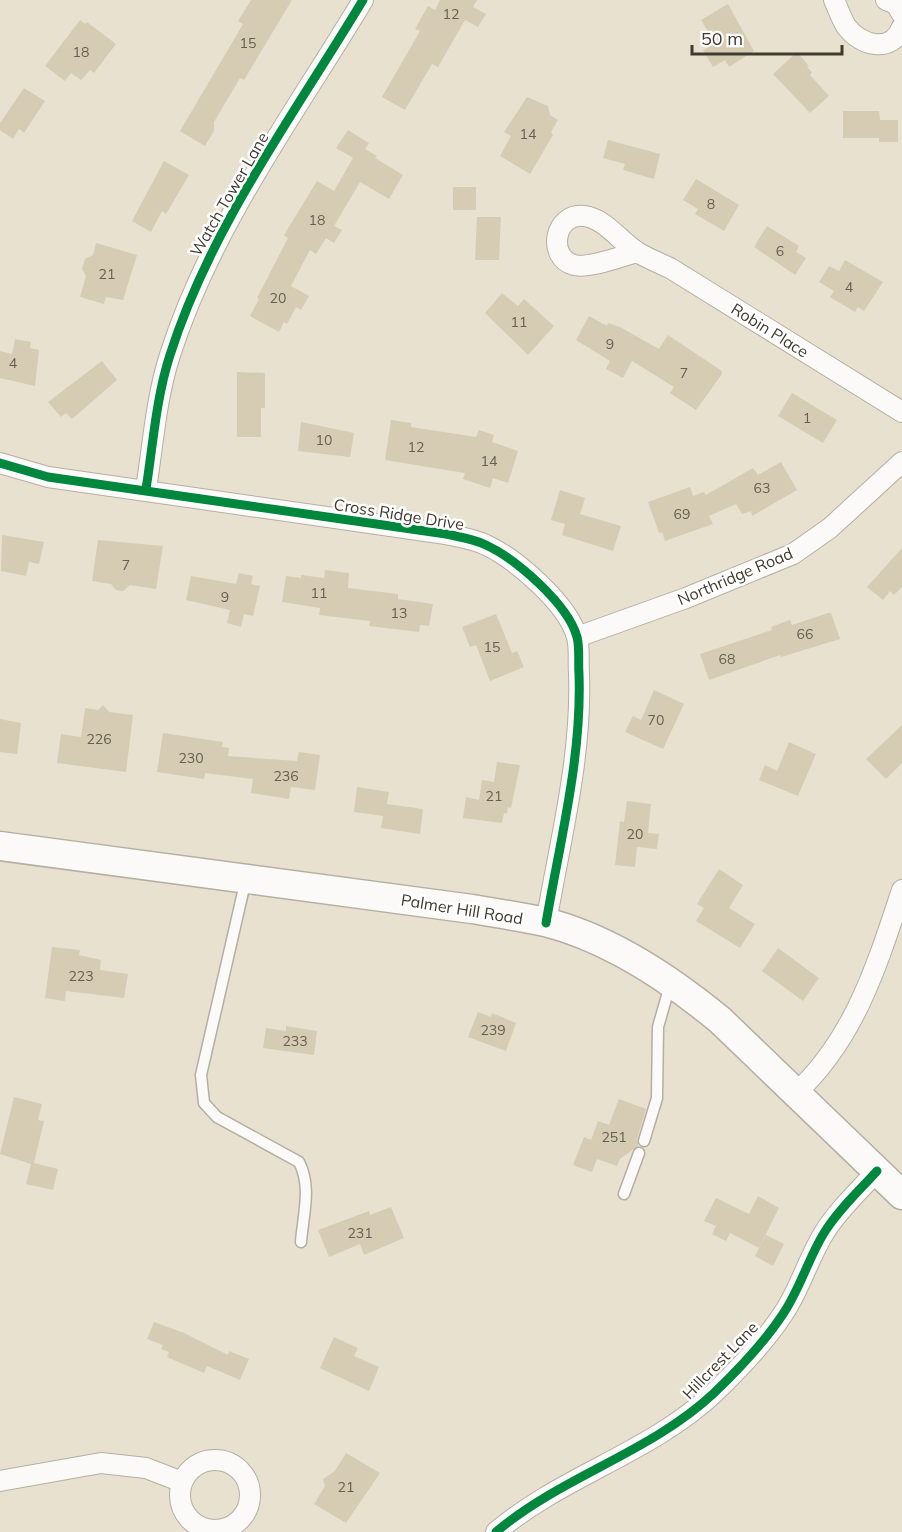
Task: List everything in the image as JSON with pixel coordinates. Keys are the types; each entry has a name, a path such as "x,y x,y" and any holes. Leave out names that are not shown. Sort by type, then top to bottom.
{"main road":[{"name":"Palmer Hill Road","path":"0,846 472,909 546,922 597,942 671,982 720,1020 902,1195"}],"street":[{"name":"Watch Tower Lane","path":"146,489 160,392 170,355 207,260 230,216 363,0"},
{"path":"834,0 847,27 867,44 886,45 899,37 902,27"},
{"path":"886,0 896,4 902,14"},
{"name":"Robin Place","path":"637,252 670,268 902,412"},
{"name":"Northridge Road","path":"577,637 686,598 793,554 830,528 872,493 902,462"},
{"name":"Cross Ridge Drive","path":"0,463 48,477 146,489 446,534 484,544 513,560 538,582 562,609 577,637 579,687 577,740 546,922"},
{"path":"796,1093 836,1049 852,1022 902,890"},
{"name":"Hillcrest Lane","path":"496,1532 519,1512 677,1423 712,1394 749,1358 781,1317 824,1232 844,1206 877,1171"},
{"path":"0,1480 101,1463 146,1468 182,1482"}],"lane":[{"path":"246,879 201,1076 204,1103 217,1117 299,1162 306,1182 301,1242"},
{"path":"644,1141 657,1098 657,1027 671,982"},
{"path":"624,1194 639,1153"}],"building":[{"path":"251,0 292,0 244,80 240,78 214,122 214,131 205,146 180,131 243,24 238,21"},
{"path":"440,0 477,0 473,7 486,14 478,27 465,20 438,67 432,64 405,110 382,97 420,31 415,29 428,6 435,10"},
{"path":"728,4 754,51 729,67 725,60 713,67 703,50 715,43 701,20"},
{"path":"80,20 85,24 87,22 116,44 94,73 90,70 81,80 71,73 65,81 45,66"},
{"path":"797,52 809,66 807,67 812,72 810,75 829,96 810,113 773,74"},
{"path":"24,88 45,101 24,133 19,129 13,139 0,130 0,123"},
{"path":"527,97 548,106 550,115 558,120 551,132 553,135 530,174 500,156 511,136 504,132"},
{"path":"843,111 879,111 880,120 898,120 898,142 879,142 879,138 843,138"},
{"path":"348,130 369,143 365,149 377,156 375,158 403,175 389,199 360,182 334,226 342,230 334,243 326,238 316,254 310,250 291,286 309,296 301,310 296,307 287,324 284,322 279,332 250,316 288,238 284,235 317,181 334,191 353,158 336,148"},
{"path":"608,140 660,154 654,179 623,170 625,164 603,158"},
{"path":"164,161 189,175 166,214 162,211 151,232 132,221"},
{"path":"696,179 739,205 724,231 695,214 698,209 683,200"},
{"path":"453,187 476,187 476,210 453,210"},
{"path":"477,217 501,217 499,260 475,260"},
{"path":"767,226 799,246 796,252 806,258 795,275 754,247"},
{"path":"96,243 137,255 123,300 106,297 104,304 80,297 86,276 82,269 85,259 93,255"},
{"path":"845,260 883,282 864,311 858,307 855,312 830,297 834,291 819,282 829,266 839,271"},
{"path":"502,293 518,306 524,299 554,326 528,355 485,313"},
{"path":"589,316 607,326 608,323 620,327 659,349 668,335 722,371 722,374 696,410 670,393 674,387 632,361 623,378 606,369 610,361 576,340"},
{"path":"15,339 31,342 30,348 39,350 35,386 0,378 0,351 12,354"},
{"path":"102,361 117,380 72,419 66,413 61,417 48,402"},
{"path":"237,372 265,373 265,408 261,408 261,437 237,437"},
{"path":"792,393 837,420 823,443 778,416"},
{"path":"391,420 411,423 411,427 476,437 479,430 494,435 492,442 518,451 508,483 493,478 490,488 463,479 465,473 385,460"},
{"path":"301,422 354,433 350,457 298,451"},
{"path":"781,462 797,490 752,516 751,511 742,514 736,504 709,516 713,524 665,541 662,532 659,533 648,502 690,487 693,496 704,492 706,495 753,468 758,475"},
{"path":"560,490 585,498 580,514 621,526 613,551 562,535 565,524 551,520"},
{"path":"2,535 44,542 39,564 29,562 26,576 1,571"},
{"path":"98,540 163,546 156,589 130,585 123,591 116,590 111,584 92,581"},
{"path":"902,548 902,587 894,595 890,591 883,600 867,587"},
{"path":"325,570 349,573 348,588 398,594 398,599 433,604 429,626 420,625 419,632 369,626 370,621 319,615 320,608 282,602 286,576 324,578"},
{"path":"239,573 253,576 251,584 260,586 253,616 244,614 241,627 227,623 230,610 186,600 191,576 236,584"},
{"path":"831,613 840,639 781,657 780,655 709,680 700,654 772,630 771,627 790,620 792,625"},
{"path":"496,614 512,653 517,651 524,667 490,681 476,645 470,647 462,627"},
{"path":"654,690 684,704 663,749 625,732 633,716 641,720"},
{"path":"103,705 109,712 133,715 126,772 57,763 61,734 81,737 85,708 98,710"},
{"path":"0,719 21,723 17,754 0,752"},
{"path":"902,725 902,763 886,779 866,759"},
{"path":"163,733 223,742 222,747 229,748 228,756 297,761 299,752 320,755 315,790 291,787 289,799 251,793 253,779 205,773 204,779 157,772"},
{"path":"789,742 816,754 798,796 759,780 765,765 777,771"},
{"path":"497,762 520,765 511,808 508,807 507,814 504,813 502,823 463,818 466,797 479,800 482,780 494,782"},
{"path":"357,787 389,792 387,804 423,809 420,834 381,828 383,816 354,812"},
{"path":"627,801 651,804 648,833 659,834 657,849 637,847 635,867 615,865 620,821 624,822"},
{"path":"719,869 743,885 729,908 755,924 740,948 696,921 704,908 697,904"},
{"path":"52,947 80,950 79,955 101,960 100,970 128,974 124,998 66,991 65,1001 45,998"},
{"path":"778,948 819,978 803,1001 762,971"},
{"path":"478,1012 491,1017 492,1013 516,1023 506,1051 468,1037"},
{"path":"286,1026 317,1031 314,1055 263,1048 266,1028 286,1031"},
{"path":"14,1097 42,1104 38,1120 44,1121 34,1163 58,1169 53,1190 26,1184 31,1164 0,1154"},
{"path":"619,1099 646,1109 637,1139 638,1146 620,1159 617,1166 597,1159 592,1172 573,1165 584,1137 591,1140 598,1121 609,1125"},
{"path":"758,1196 779,1208 759,1248 730,1233 726,1241 712,1234 716,1226 704,1221 716,1198 749,1214"},
{"path":"391,1207 404,1238 364,1255 360,1244 329,1257 318,1230 369,1211 370,1215"},
{"path":"766,1235 784,1244 773,1266 755,1256"},
{"path":"154,1322 184,1333 228,1355 229,1351 249,1359 240,1380 207,1366 204,1373 167,1357 169,1352 161,1349 163,1345 147,1339"},
{"path":"334,1337 358,1348 354,1356 379,1367 369,1391 320,1368"},
{"path":"346,1453 380,1473 346,1523 314,1504 325,1486 323,1479 335,1471"}],"cycle path":[{"path":"146,489 161,388 187,307 208,261 256,172 363,0"},
{"path":"0,463 48,477 446,534 486,545 526,572 563,611 572,624 578,646 579,705 574,768 546,923"},
{"path":"496,1532 549,1495 662,1432 689,1414 733,1375 776,1325 789,1304 818,1243 830,1225 877,1171"}]}
